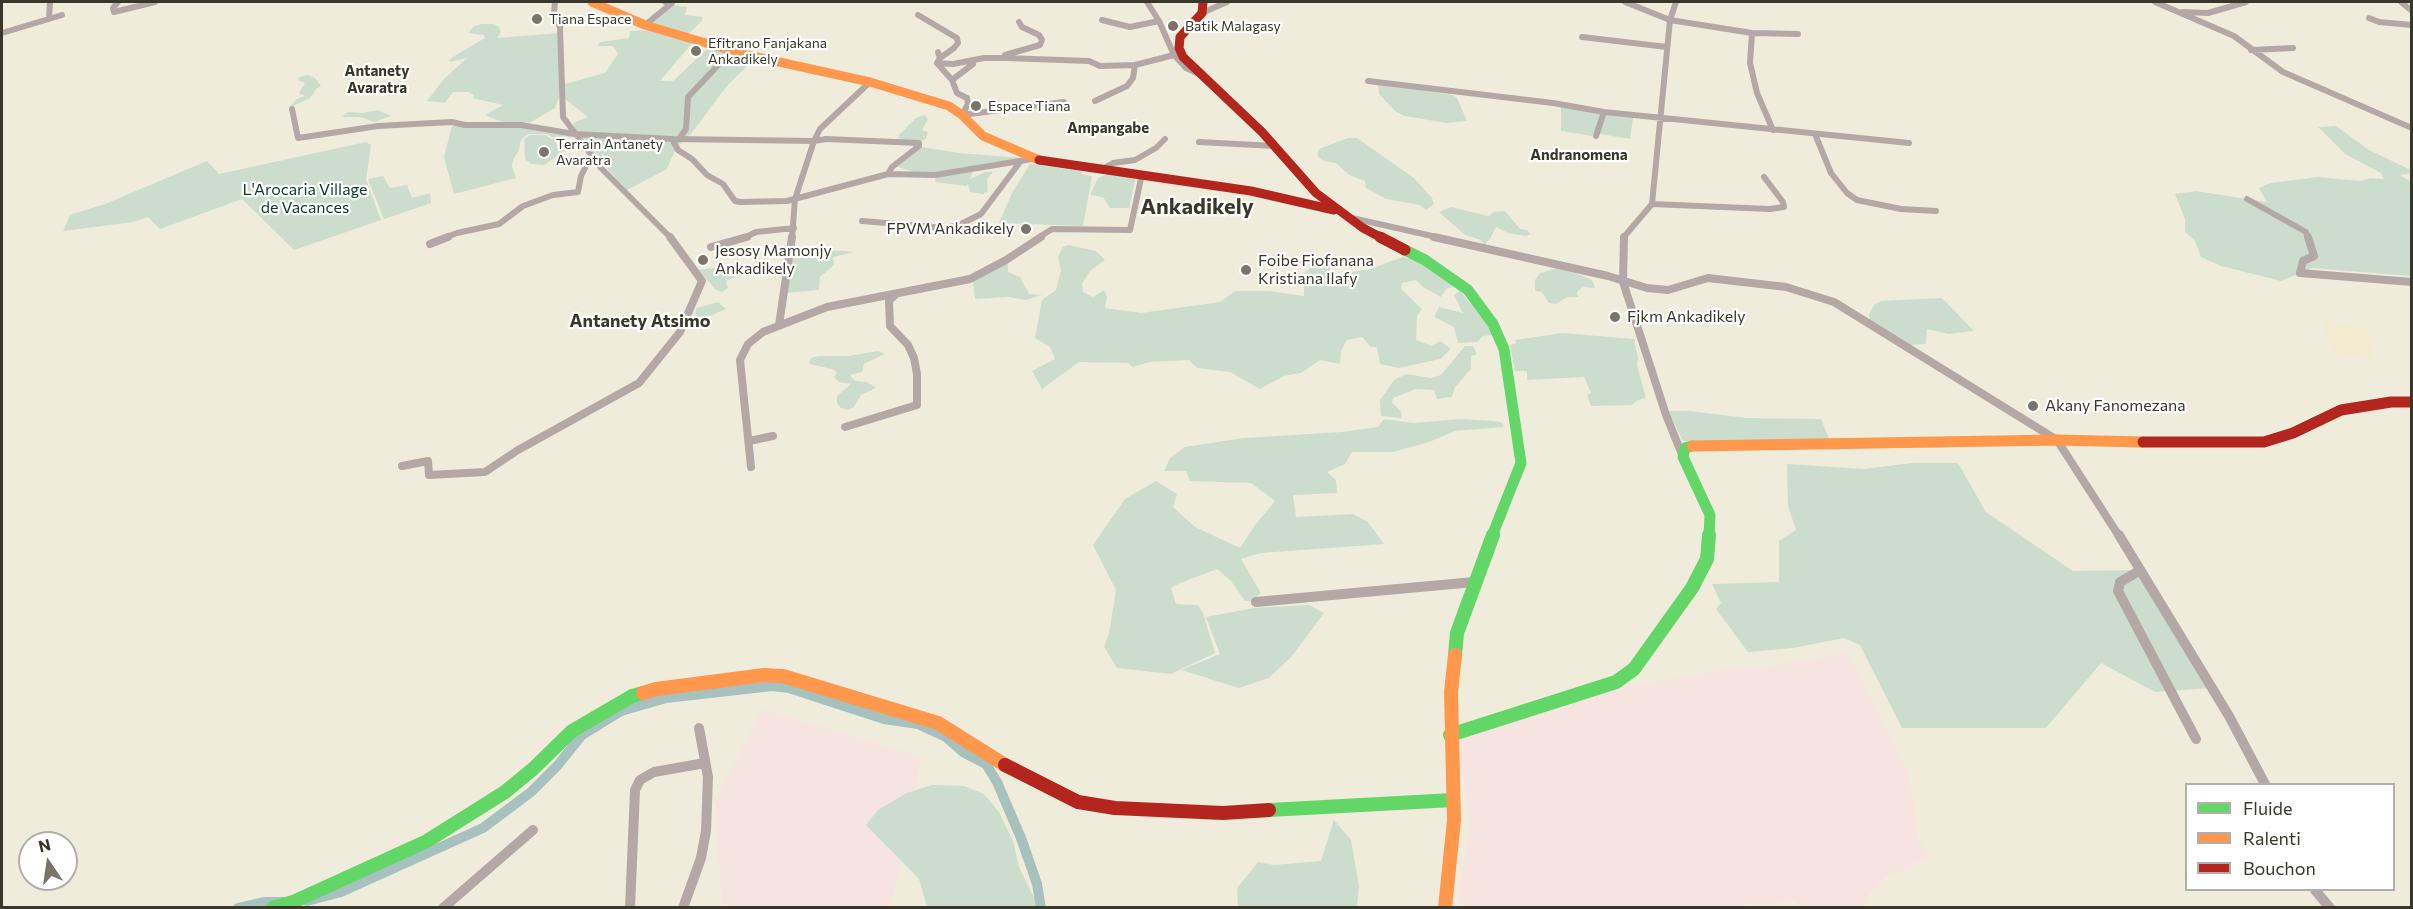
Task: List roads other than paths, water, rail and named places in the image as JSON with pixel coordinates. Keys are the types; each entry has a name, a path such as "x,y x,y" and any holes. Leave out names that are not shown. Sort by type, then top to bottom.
{"street":[{"path":"49,18 50,2"},
{"path":"118,2 113,8 114,12 155,2"},
{"path":"402,466 428,461 429,475 485,472 518,450 639,383 680,332 702,281 675,242 591,156 563,117 560,27 554,13 555,2"},
{"path":"592,2 645,25 743,54 870,82 949,106 962,115 983,136 1026,160"},
{"path":"645,25 672,3 665,2"},
{"path":"1147,2 1159,21 1167,44 1174,55 1186,68 1205,77"},
{"path":"1227,2 1203,7 1182,34 1179,48 1183,57 1275,146 1316,193 1363,228 1425,260 1468,291 1493,324 1504,349 1521,463 1474,582 1457,633 1451,692 1450,735 1454,820 1445,908"},
{"path":"1625,2 1670,20 1752,33 1798,34"},
{"path":"1450,735 1617,682 1634,669 1692,588 1707,559 1710,515 1666,415 1623,282 1622,244 1624,236 1652,204 1670,20 1676,2"},
{"path":"2155,2 2234,36 2283,72 2412,128"},
{"path":"2176,11 2208,14 2246,2"},
{"path":"2401,2 2412,11"},
{"path":"2,33 62,15"},
{"path":"918,15 957,38 958,43 954,48 938,58"},
{"path":"2369,18 2379,22 2412,25"},
{"path":"1102,20 1130,27 1159,21"},
{"path":"938,58 968,62 1040,45 1042,40 1039,34 1022,27 1019,22"},
{"path":"1752,33 1750,63 1757,93 1773,130"},
{"path":"1582,37 1667,47"},
{"path":"2251,50 2293,48"},
{"path":"675,139 686,129 688,97 723,60 743,54"},
{"path":"952,80 966,68 984,58 1089,61 1100,66 1136,65 1174,55"},
{"path":"938,58 952,80 957,93 967,98 968,104 962,115"},
{"path":"1095,101 1127,86 1133,78 1136,65"},
{"path":"1368,81 1553,103 1604,112 1909,143"},
{"path":"779,325 794,228 795,199 814,141 820,129 870,82"},
{"path":"962,115 1064,102"},
{"path":"292,109 298,138 378,126 452,122 465,125 539,127 574,134 675,139 814,141 826,139 919,143 919,146 892,167 888,174"},
{"path":"1596,136 1604,112"},
{"path":"1815,134 1831,173 1847,194 1857,200 1901,209 1936,211"},
{"path":"675,139 678,150 692,159 707,175 723,184 735,201 795,199 888,174 935,175 1026,160 1104,168 1251,191 1608,276 1647,288 1668,290 1708,279 1746,281 1786,287 1834,302 2057,440 2106,514 2229,716 2264,783"},
{"path":"1104,168 1113,163 1134,160 1156,148 1165,139"},
{"path":"1199,142 1275,146"},
{"path":"430,244 457,233 499,224 523,206 553,195 578,192 581,176 591,156"},
{"path":"862,221 945,228 959,225 981,214 1026,160"},
{"path":"751,467 740,360 748,344 764,332 827,307 970,279 1006,260 1052,229 1130,230 1142,174"},
{"path":"1652,204 1770,209 1784,207 1783,202 1764,177"},
{"path":"2247,198 2306,232 2314,256 2303,261 2300,273 2412,282"},
{"path":"711,247 740,240 756,232 794,228"},
{"path":"845,427 917,405 917,374 914,358 908,345 890,326 889,301 895,295"},
{"path":"1683,457 1684,448 1694,446 2057,440 2264,442 2293,433 2341,411 2391,402 2412,402"},
{"path":"749,441 773,436"},
{"path":"2139,571 2120,582 2118,591 2196,739"},
{"path":"1256,602 1474,582"},
{"path":"273,908 292,902 427,841 506,792 572,731 632,696 656,689 764,675 783,676 938,723 993,759 1078,802 1115,808 1233,813 1453,800"},
{"path":"683,908 701,858 706,831 708,777 699,728"},
{"path":"630,908 636,790 640,780 654,772 705,763"},
{"path":"443,908 533,830"},
{"path":"2316,891 2330,908"}],"waterway":[{"path":"307,901 341,892 483,828 531,792 558,765 582,735 621,711 666,698 772,686 789,688 884,719 918,724 946,737 963,752 986,764 997,782 1021,838 1037,884 1041,908"},
{"path":"238,908 264,902 283,902"}],"place":[{"name":"Tiana Espace","path":"537,19"},
{"name":"Batik Malagasy","path":"1173,26"},
{"name":"Efitrano Fanjakana Ankadikely","path":"696,51"},
{"name":"Espace Tiana","path":"976,106"},
{"name":"Terrain Antanety Avaratra","path":"544,152"},
{"name":"FPVM Ankadikely","path":"1026,229"},
{"name":"Jesosy Mamonjy Ankadikely","path":"703,260"},
{"name":"Foibe Fiofanana Kristiana Ilafy","path":"1246,270"},
{"name":"Fjkm Ankadikely","path":"1615,317"},
{"name":"Akany Fanomezana","path":"2033,406"}],"district":[{"name":"Antanety Avaratra","path":"377,80"},
{"name":"Ampangabe","path":"1108,128"},
{"name":"Andranomena","path":"1579,155"},
{"name":"Ankadikely","path":"1197,207"},
{"name":"Antanety Atsimo","path":"640,321"}],"park label":[{"name":"L'Arocaria Village de Vacances","path":"305,199"}]}
